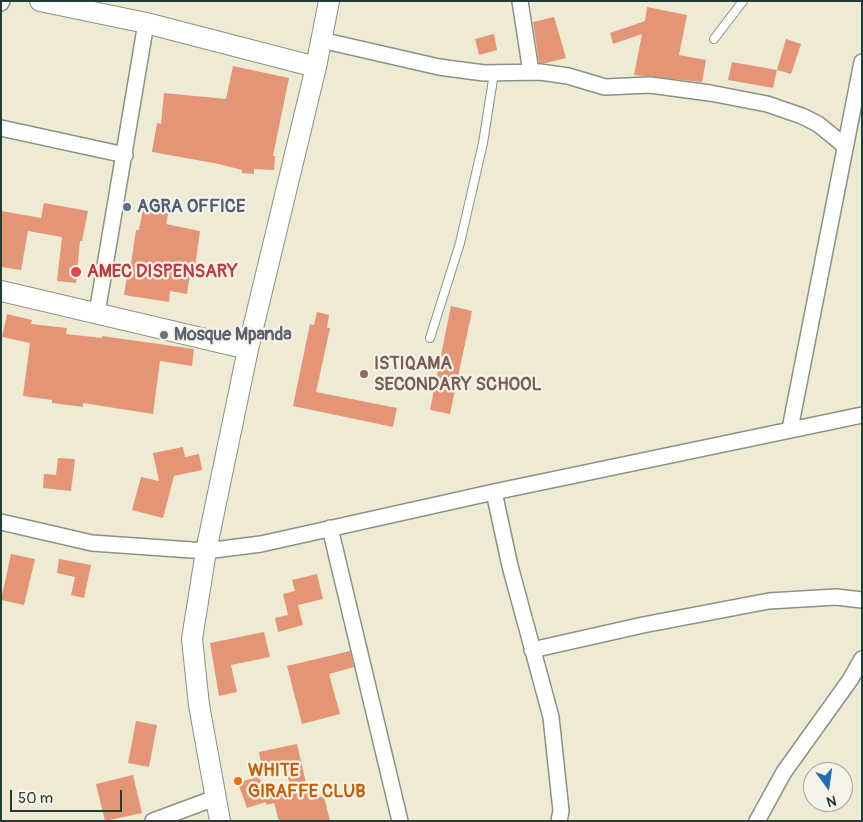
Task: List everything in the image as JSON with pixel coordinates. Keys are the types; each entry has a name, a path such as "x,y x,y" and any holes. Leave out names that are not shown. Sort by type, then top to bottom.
{"street":[{"path":"40,1 146,23 316,67"},
{"path":"220,821 199,705 192,640 206,551 248,349 316,67 329,1"},
{"path":"531,72 526,49 522,8 532,1"},
{"path":"98,313 126,155 146,23"},
{"path":"321,40 409,61 494,73 531,72 568,76 605,86 650,85 710,93 767,104 802,116 818,124 845,146"},
{"path":"790,429 862,62"},
{"path":"1,128 126,155"},
{"path":"1,291 248,349"},
{"path":"1,522 92,543 206,551 261,544 494,492 862,415"},
{"path":"494,492 510,566 551,717 561,811 559,821"},
{"path":"330,528 400,821"},
{"path":"532,650 642,625 769,601 836,597 862,600"},
{"path":"757,821 784,772 850,680 862,659"},
{"path":"153,821 215,798"}],"lane":[{"path":"714,39 743,1"},
{"path":"430,338 460,244 483,143 494,73"}],"building":[{"path":"647,7 687,15 679,55 706,60 702,82 634,75 642,34 613,44 610,33 645,21"},
{"path":"554,17 566,58 539,63 533,22"},
{"path":"494,34 497,50 479,55 475,39"},
{"path":"786,39 801,44 791,74 777,70"},
{"path":"732,62 777,70 773,88 728,80"},
{"path":"233,66 289,78 273,156 275,156 274,170 254,169 254,174 242,173 242,170 219,164 152,152 157,123 161,124 164,93 226,99"},
{"path":"145,200 170,204 166,224 200,231 194,274 190,274 187,294 170,291 169,302 124,295 136,230 139,230"},
{"path":"44,203 88,211 82,241 80,241 76,283 57,281 62,237 28,231 21,270 1,267 1,211 41,218"},
{"path":"451,306 472,311 450,414 430,410"},
{"path":"317,312 329,315 327,328 330,328 316,392 397,408 393,427 293,406 310,324 314,325"},
{"path":"7,314 32,320 31,324 67,328 66,334 102,338 102,336 194,349 192,366 160,361 153,414 83,403 83,407 52,403 52,400 23,396 30,343 2,337"},
{"path":"183,447 185,457 199,454 202,470 174,476 163,518 132,510 141,477 159,481 153,453"},
{"path":"58,458 75,459 71,491 43,488 44,474 56,475"},
{"path":"11,554 35,559 24,605 1,600"},
{"path":"59,559 91,565 84,598 71,595 75,577 57,573"},
{"path":"317,574 323,599 298,605 303,625 278,632 275,618 288,615 283,594 295,591 292,580"},
{"path":"264,632 270,657 231,665 237,692 219,696 210,643"},
{"path":"350,651 354,667 329,674 340,714 302,724 287,666"},
{"path":"136,721 157,725 149,767 128,763"},
{"path":"297,744 310,800 324,796 330,821 279,821 274,803 266,805 266,802 247,808 238,783 259,776 264,792 290,786 285,763 262,768 259,752"},
{"path":"133,775 142,813 105,821 96,784"}],"place":[{"name":"AGRA OFFICE","path":"127,207"},
{"name":"AMEC DISPENSARY","path":"76,272"},
{"name":"Mosque Mpanda","path":"164,335"},
{"name":"ISTIQAMA SECONDARY SCHOOL","path":"364,374"},
{"name":"WHITE GIRAFFE CLUB","path":"238,781"}]}
